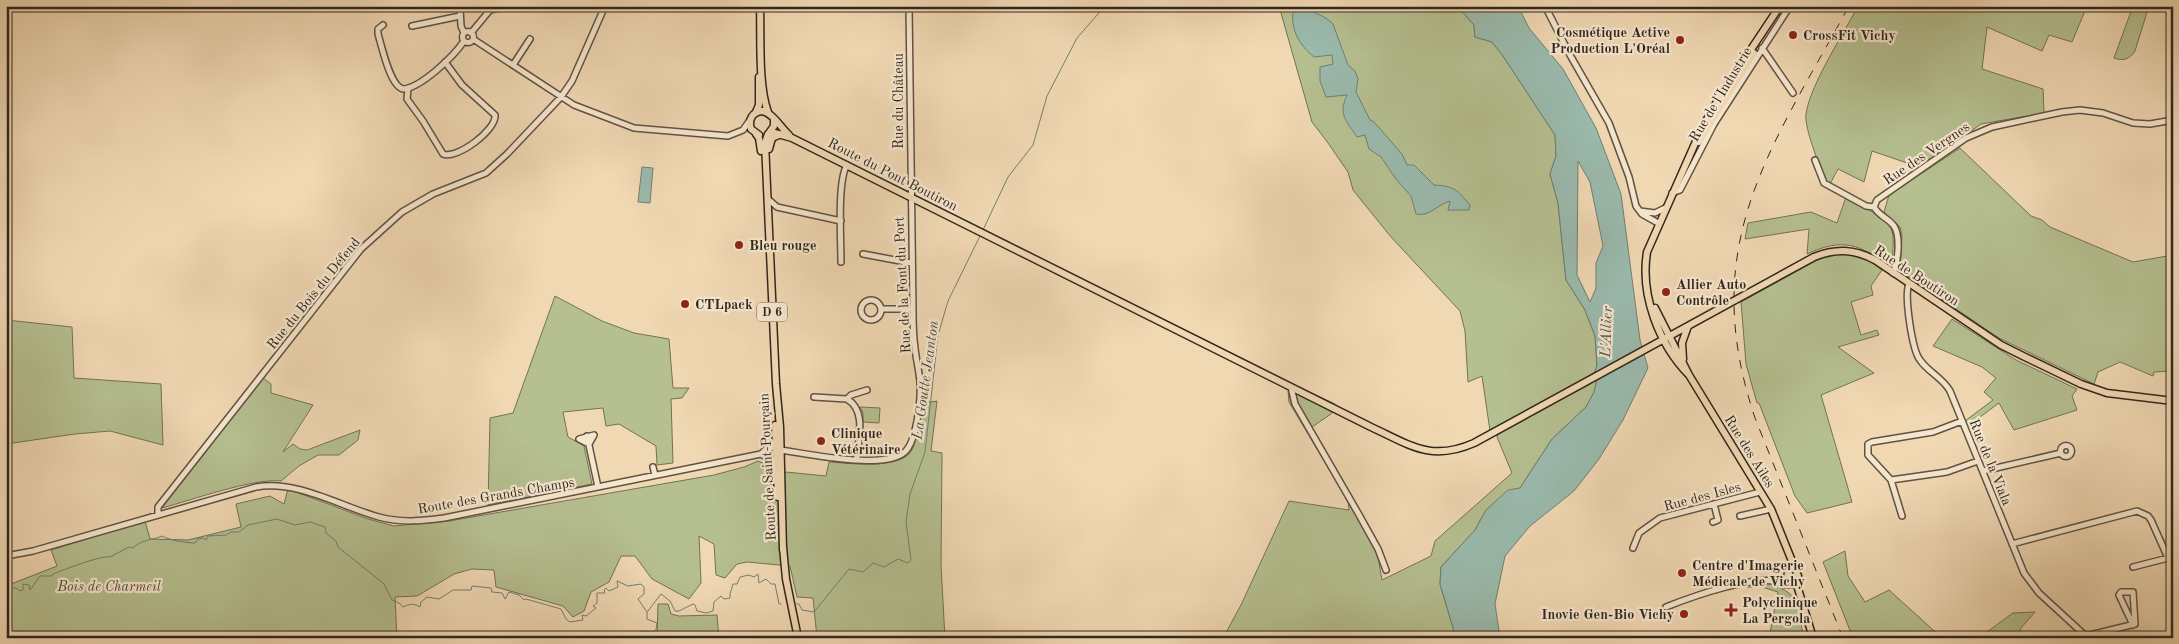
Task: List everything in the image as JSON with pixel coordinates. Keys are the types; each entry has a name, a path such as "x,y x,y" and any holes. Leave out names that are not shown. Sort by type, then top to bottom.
{"main road":[{"path":"756,6 759,105 750,120 750,126 755,133 762,135 770,133 774,126 774,120 768,112 763,82 760,6"},
{"name":"Rue de l'Industrie","path":"1666,339 1646,283 1645,265 1647,252 1684,167 1781,6"},
{"path":"756,112 768,112"},
{"name":"Route du Pont Boutiron","path":"774,120 792,138"},
{"name":"Route de Saint-Pourçain","path":"755,133 761,142 769,239 783,550 786,579 798,638"},
{"name":"Route du Pont Boutiron","path":"770,133 792,138 1291,387"},
{"name":"Route de Saint-Pourçain","path":"769,239 765,142 770,133"},
{"path":"768,189 769,144 772,138 781,134"},
{"name":"Rue de Boutiron","path":"1291,387 1404,443 1426,451 1437,452 1461,448 1532,412 1827,251 1850,250 1864,254 2001,345 2081,384 2120,395 2173,401"},
{"path":"1684,365 1682,343 1688,326"},
{"name":"Rue des Ailes","path":"1666,339 1684,365 1771,508 1794,568"},
{"name":"Rue des Ailes","path":"1666,339 1672,357 1689,375"},
{"name":"Rue des Ailes","path":"1784,542 1786,566"},
{"path":"1794,583 1782,583 1779,573 1786,566 1794,568 1798,576 1794,583 1811,638"}],"street":[{"path":"471,33 490,10 510,6"},
{"name":"Rue du Bois du Défend","path":"158,514 158,507 361,249 392,220 418,202 486,173 507,154 561,97 581,65 605,6"},
{"name":"Rue du Château","path":"908,6 910,196"},
{"path":"1545,6 1570,55 1609,123 1629,177 1636,206 1642,214 1658,223"},
{"name":"Rue de l'Industrie","path":"1672,193 1680,190 1714,124 1790,6"},
{"path":"2167,6 2173,18"},
{"path":"460,7 464,42"},
{"path":"412,26 460,16"},
{"path":"384,25 378,29 378,34 388,68 399,88 408,89 424,80 464,42 469,42 473,39"},
{"path":"464,33 471,33"},
{"path":"471,33 473,39 574,105 634,128 728,136 743,130 750,120"},
{"path":"513,65 530,39"},
{"path":"1762,48 1794,93"},
{"path":"408,89 407,99 423,121 442,154 445,156 455,154 478,140 494,123 495,115 462,85 445,62"},
{"name":"Rue des Vergnes","path":"1874,207 1877,200 1966,138 1992,127 2080,110 2103,113 2133,123 2150,124 2173,120"},
{"path":"743,130 755,133"},
{"path":"1815,160 1824,183 1866,206 1874,207 1880,215 1890,222 1897,232 1898,239 1893,273"},
{"path":"841,262 842,187 844,170 847,165"},
{"name":"Rue de la Font du Port","path":"778,448 838,459 881,460 904,454 911,445 920,404 920,384 912,309 910,196"},
{"path":"768,199 777,207 841,221"},
{"path":"769,213 777,207"},
{"path":"1640,211 1655,213 1665,208"},
{"path":"864,254 912,263"},
{"name":"Rue de la Viala","path":"1909,284 1906,293 1911,338 1916,354 1923,364 1948,386 2018,562 2032,584 2087,637"},
{"path":"868,300 878,301 882,310 879,316 871,320 866,318 861,311 862,306 868,300"},
{"path":"882,310 912,309"},
{"path":"1291,387 1295,404 1378,549 1386,570"},
{"path":"847,399 851,395 867,390"},
{"path":"814,397 847,399 857,408 860,418 857,459"},
{"path":"1902,516 1891,480 1868,454 1866,450 1868,444 1933,432 1962,421"},
{"path":"587,436 598,487"},
{"name":"Route des Grands Champs","path":"6,556 33,551 158,514 273,484 289,486 379,517 400,521 418,521 444,518 762,454 766,449 778,448"},
{"path":"1982,472 2061,453"},
{"path":"762,454 779,462"},
{"path":"1891,480 1948,472 1978,461"},
{"path":"654,466 655,475"},
{"name":"Rue des Isles","path":"1633,548 1639,533 1660,518 1760,492"},
{"path":"1713,522 1718,520 1714,504"},
{"path":"1740,516 1771,508"},
{"path":"2012,544 2137,511 2148,516 2151,520 2168,558 2132,567"},
{"path":"1666,607 1722,589 1761,580 1779,573"},
{"path":"1761,580 1772,580 1782,583"},
{"path":"2087,637 2133,625 2137,622 2134,594 2131,590 2121,592 2119,596 2133,625"}],"green space":[{"path":"1279,6 1457,6 1474,25 1475,37 1492,42 1555,135 1556,156 1550,174 1558,203 1566,280 1585,310 1595,336 1597,365 1594,375 1490,431 1482,376 1468,382 1465,331 1460,311 1391,237 1353,190 1348,172 1312,122"},
{"path":"1858,6 2087,6 2072,42 2049,35 2042,51 1987,27 1982,69 2043,89 2044,113 1981,124 1919,167 1872,151 1864,182 1838,169 1830,184 1825,181 1813,147 1807,128 1806,114 1814,89 1828,59"},
{"path":"2133,6 2149,6 2135,51 2126,59 2114,58"},
{"path":"1960,148 2031,216 2042,220 2050,227 2133,262 2173,255 2173,371 2154,372 2153,376 2120,362 2098,372 2094,384 1999,338 1900,271 1902,236 1900,227 1884,212 1889,195"},
{"path":"1846,197 1872,212 1889,226 1892,231 1893,240 1891,266 1860,248 1851,246 1831,246 1807,254 1809,229 1745,239 1748,223 1811,212 1837,223"},
{"path":"1843,252 1866,258 1882,270 1871,286 1873,295 1851,302 1861,335 1877,330 1879,335 1838,347 1874,373 1821,395 1852,502 1807,513 1795,496 1759,403 1757,403 1746,364 1741,302 1821,258"},
{"path":"555,296 602,321 634,333 669,339 673,388 689,388 682,398 671,399 673,463 657,465 656,446 619,424 606,426 603,408 563,412 568,437 584,446 592,484 488,505 490,418 513,413"},
{"path":"1952,319 2016,360 2077,389 2072,396 2077,410 2014,430 1999,403 1968,426 1965,421 1993,400 1984,392 1996,378 1982,367 1933,346"},
{"path":"6,320 72,327 74,378 161,384 163,445 110,431 6,444"},
{"path":"263,378 271,384 271,393 313,405 283,452 293,444 300,449 307,450 360,430 358,440 339,455 318,455 299,466 281,481 239,486 162,508"},
{"path":"1597,380 1594,392 1586,407 1552,439 1520,488 1486,510 1475,530 1441,567 1440,584 1456,638 1223,638 1241,605 1289,501 1349,510 1348,501 1289,402 1288,391 1299,387 1335,404 1331,414 1312,427 1374,535 1382,580 1431,556 1435,541 1512,473 1497,437 1498,434"},
{"name":"Bois de Charmeil","path":"937,401 931,451 942,453 941,566 945,638 817,638 813,598 797,597 790,566 747,562 737,564 725,578 716,575 714,544 699,536 701,583 689,599 652,579 635,556 621,556 609,582 591,592 584,611 573,617 563,606 496,587 494,570 472,569 454,574 417,596 395,597 397,638 6,638 6,586 57,566 51,550 145,521 150,539 188,540 241,527 236,504 270,496 284,504 288,489 368,519 394,526 449,521 714,475 758,461 763,463 771,485 786,472 826,476 829,462 875,464 899,460 908,455 913,448 923,403"},
{"path":"860,407 880,408 879,423 863,422 863,413"},
{"path":"1845,551 1848,576 1865,602 1889,590 1942,638 1853,638 1823,562"},
{"path":"1771,583 1793,597 1798,608 1804,638 1769,638 1778,592 1762,587 1740,587"},
{"path":"658,604 668,604 671,614 679,616 717,615 719,638 657,638"},
{"path":"2035,612 2021,628 2019,638 1972,638 1980,637 2013,613"}],"water":[{"path":"1294,6 1304,6 1333,24 1348,65 1355,71 1358,79 1356,92 1370,120 1374,122 1402,154 1407,165 1414,165 1434,185 1447,186 1455,190 1470,205 1469,210 1448,210 1450,201 1425,214 1416,214 1411,196 1396,179 1381,157 1369,149 1365,135 1357,137 1347,122 1343,108 1347,95 1326,97 1320,81 1320,67 1333,64 1332,55 1314,57 1303,47 1294,28"},
{"name":"L'Allier","path":"1457,6 1518,6 1529,28 1563,69 1596,128 1621,194 1640,340 1648,368 1623,420 1599,459 1574,491 1530,526 1505,556 1495,604 1500,638 1456,638 1440,584 1441,567 1475,530 1486,510 1508,490 1520,488 1552,439 1586,407 1594,392 1597,380 1594,375 1597,365 1595,336 1585,310 1566,280 1558,203 1550,174 1556,156 1555,135 1492,42 1475,37 1474,25","holes":["1578,161 1590,182 1603,246 1596,263 1596,288 1590,302 1577,275"]},
{"path":"642,167 653,168 650,203 638,202"}],"waterway":[{"name":"La Goutte Jeanton","path":"983,230 1008,177 1033,145 1047,96 1077,38 1105,6"},
{"name":"La Goutte Jeanton","path":"797,604 799,604 802,610 814,612 849,569 863,572 873,563 884,567 898,559 908,563 911,560 906,522 910,494 925,452 938,335 948,301 980,236"},
{"name":"La Goutte Jeanton","path":"6,588 16,588 20,591 23,590 23,584 29,585 30,590 40,576 52,576 82,563 110,557 129,547 133,548 143,542 162,536 178,541 195,543 198,539 203,538 206,540 208,536 239,532 248,525 277,519 295,525 310,522 325,527 326,533 336,541 338,547 384,584 392,600 403,607 412,604 420,607 421,602 427,597 439,599 453,590 471,590 472,586 491,588 492,592 502,593 505,599 509,592 519,595 524,600 561,609 566,619 570,622 583,620 582,615 586,616 596,608 593,606 597,603 597,593 605,593 604,590 606,588 609,591 618,587 617,581 628,586 641,584 644,587 644,594 638,599 647,612"},
{"name":"La Goutte Jeanton","path":"648,611 661,594 670,601 675,611 693,604 697,611 706,613 713,611 714,602 721,596 724,599 730,598 733,584 737,584 740,577 749,575 754,577 758,574 759,583 766,579 771,584 775,584 779,604 781,604"},
{"path":"645,638 641,631 653,632 656,630 657,623 647,619 647,612"}],"railway":[{"path":"1843,638 1755,418 1739,357 1734,301 1738,250 1750,202 1769,155 1792,108 1849,6"}],"place":[{"name":"CrossFit Vichy","path":"1793,35"},
{"name":"Cosmétique Active Production L'Oréal","path":"1680,40"},
{"name":"Bleu rouge","path":"739,245"},
{"name":"Allier Auto Contrôle","path":"1666,292"},
{"name":"CTLpack","path":"685,304"},
{"name":"Clinique Vétérinaire","path":"821,441"},
{"name":"Centre d'Imagerie Médicale de Vichy","path":"1682,573"},
{"name":"Polyclinique La Pergola","path":"1731,610"},
{"name":"Inovie Gen-Bio Vichy","path":"1684,614"}]}
